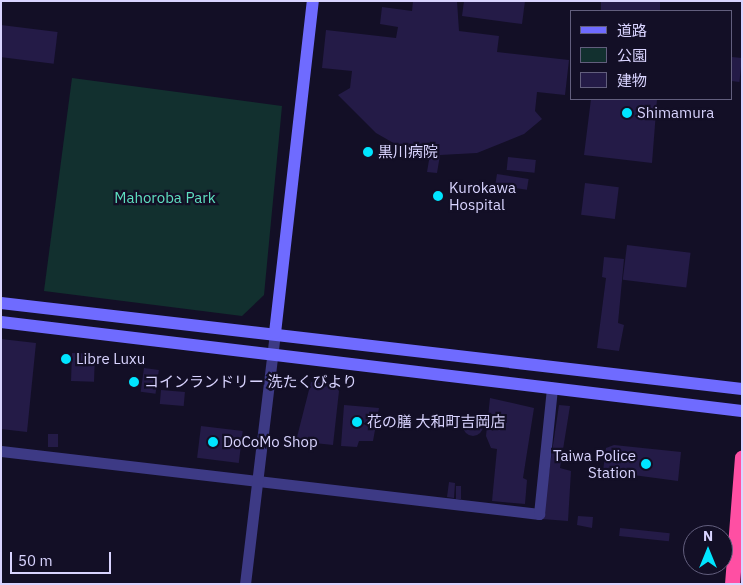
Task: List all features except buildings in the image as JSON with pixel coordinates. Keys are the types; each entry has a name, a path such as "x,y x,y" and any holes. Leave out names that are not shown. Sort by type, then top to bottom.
{"highway":[{"path":"732,584 742,458"}],"street":[{"path":"245,584 313,1"},
{"path":"1,303 275,333 742,389"},
{"path":"1,322 272,353 742,411"},
{"path":"1,451 539,514 552,388"}],"green space":[{"name":"Mahoroba Park","path":"72,78 282,106 264,295 242,316 44,291"}],"place":[{"name":"Shimamura","path":"627,113"},
{"name":"黒川病院","path":"368,152"},
{"name":"Kurokawa Hospital","path":"438,196"},
{"name":"Libre Luxu","path":"66,359"},
{"name":"コインランドリー 洗たくびより","path":"134,382"},
{"name":"花の膳 大和町吉岡店","path":"357,422"},
{"name":"DoCoMo Shop","path":"213,442"},
{"name":"Taiwa Police Station","path":"646,464"}]}
